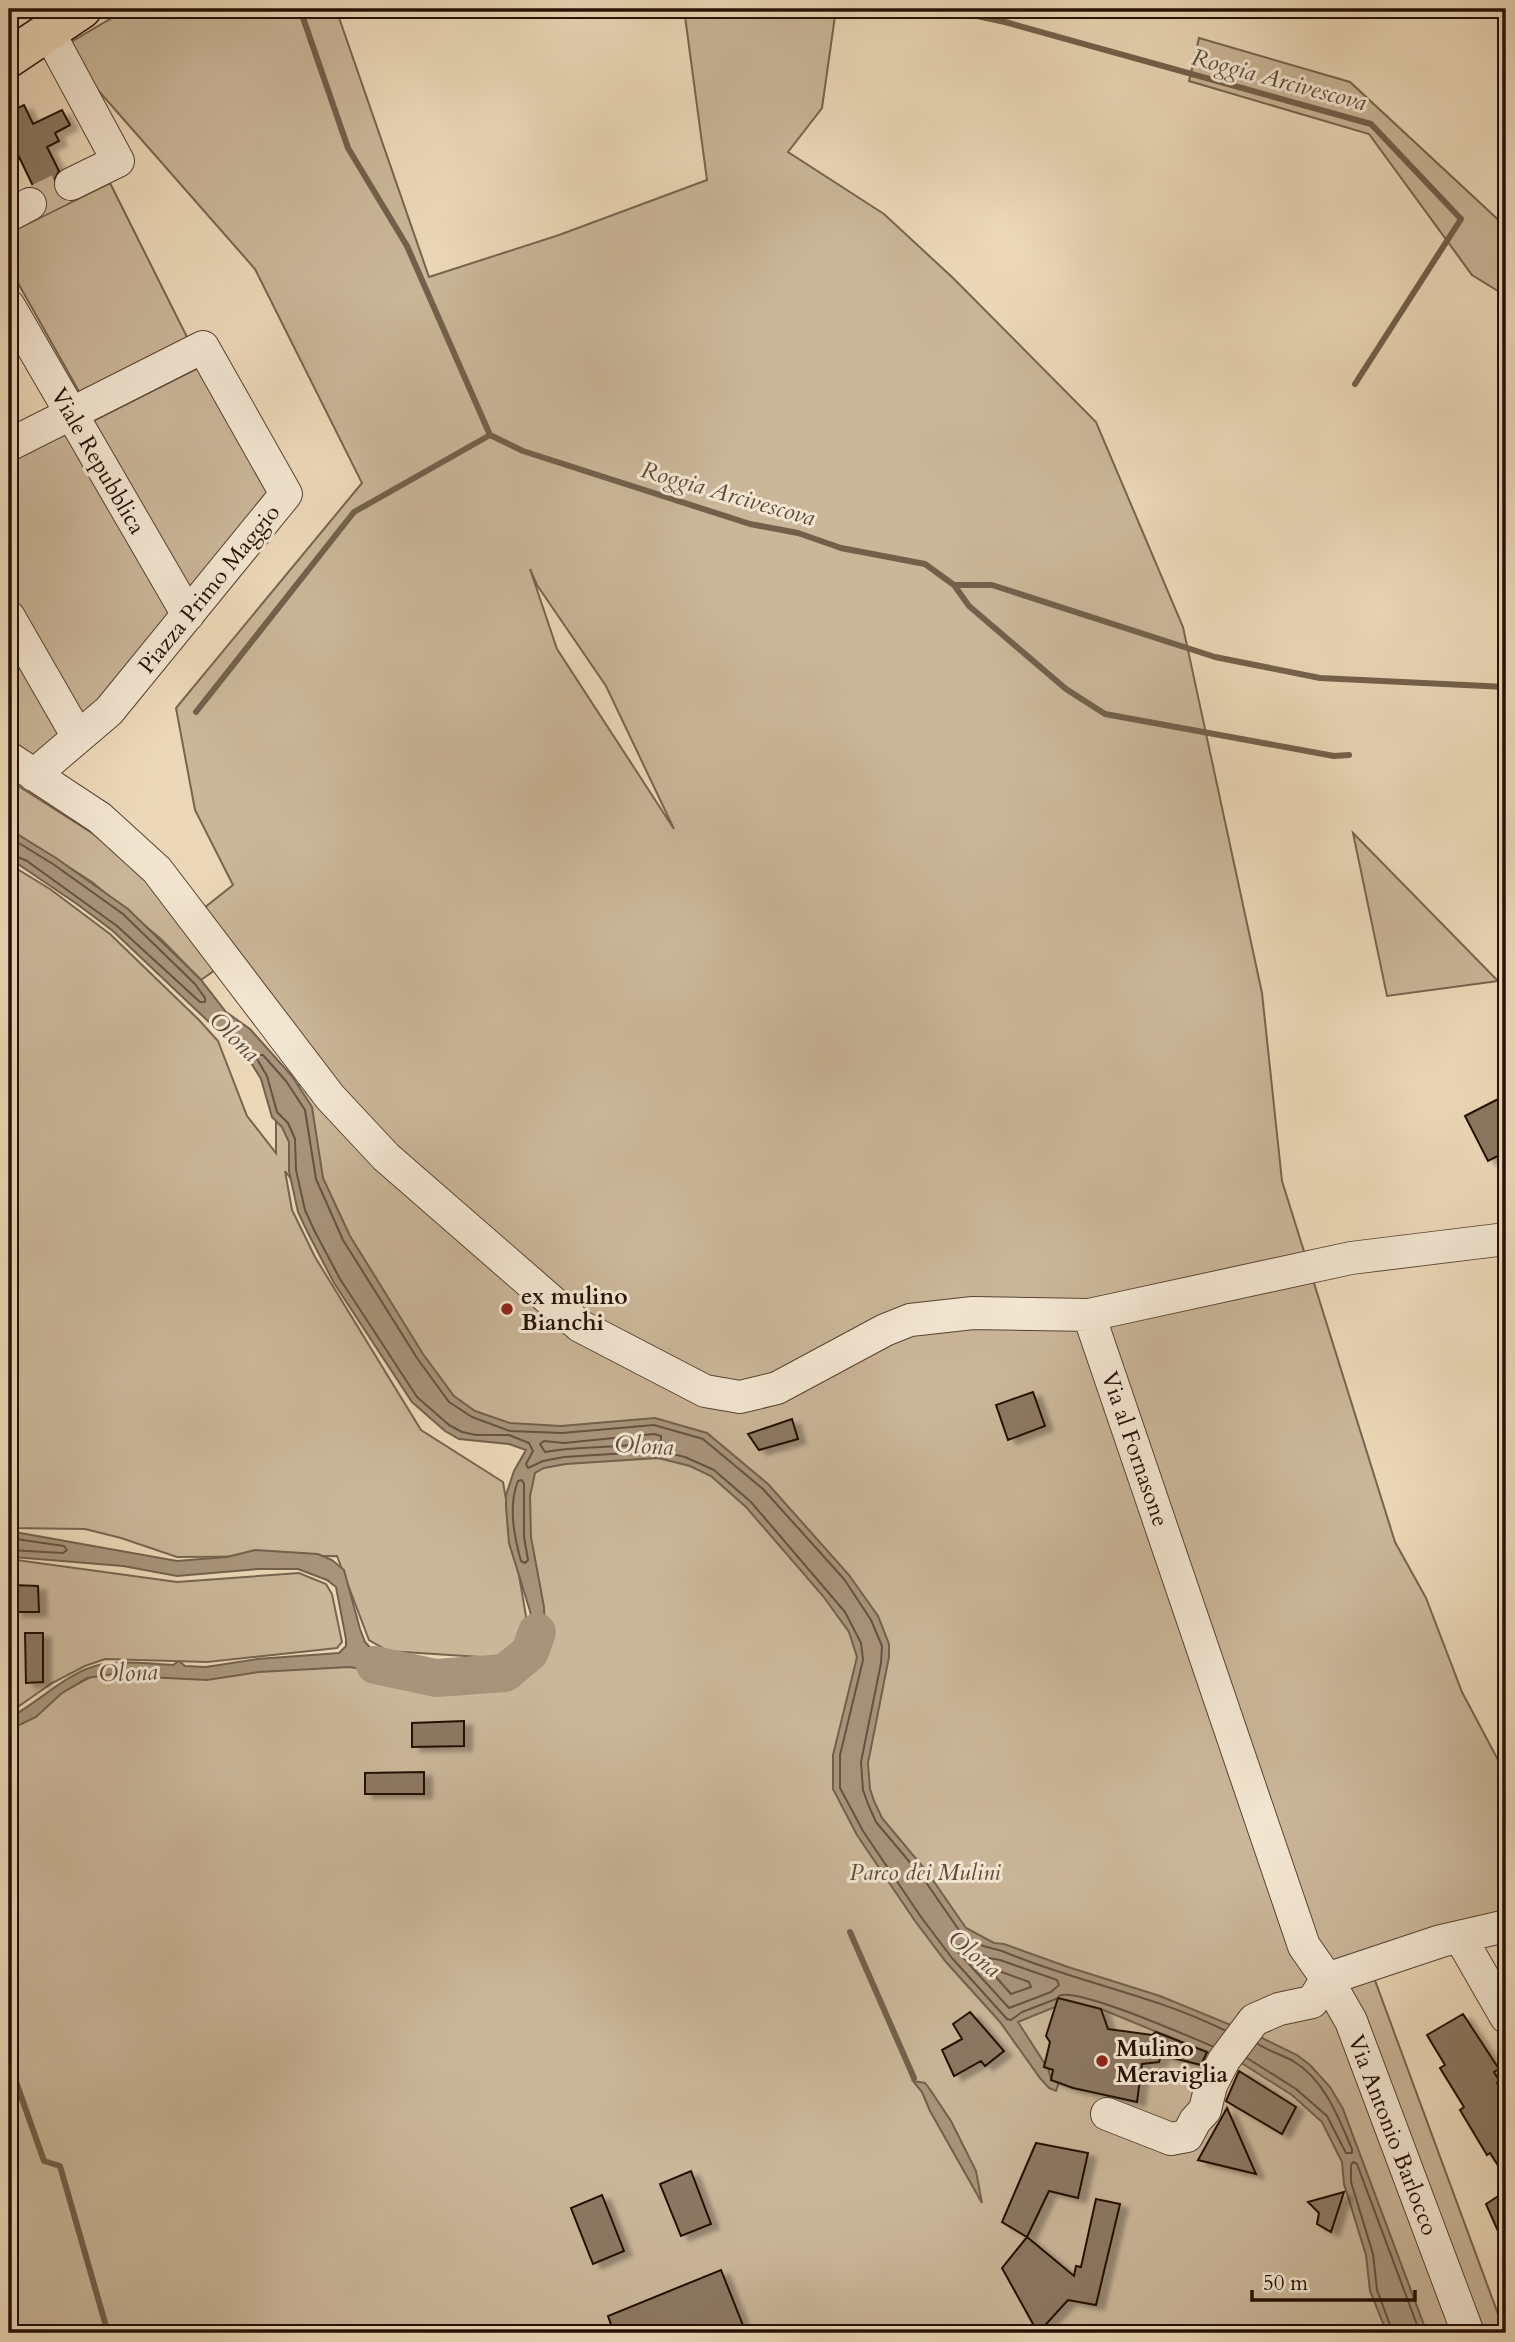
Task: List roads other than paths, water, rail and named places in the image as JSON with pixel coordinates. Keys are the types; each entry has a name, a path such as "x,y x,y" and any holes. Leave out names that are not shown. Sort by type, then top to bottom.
{"main road":[{"path":"9,58 82,9"}],"street":[{"path":"48,31 118,160 71,184"},
{"name":"Viale Repubblica","path":"9,306 188,615"},
{"name":"Piazza Primo Maggio","path":"9,445 203,347 286,494 109,711 78,737 21,766"},
{"path":"9,617 78,737"},
{"path":"21,766 100,818 157,870 330,1097 386,1157 580,1326 705,1391 740,1397 777,1388 910,1320 973,1313 1089,1315 1351,1258 1506,1239"},
{"name":"Via al Fornasone","path":"1089,1315 1304,1946 1327,1979"},
{"path":"1107,2114 1171,2139 1187,2136 1205,2110 1211,2085 1224,2060 1254,2020 1279,2009 1312,2002 1327,1979 1460,1937 1506,1926"},
{"path":"1460,1937 1506,2017"},
{"name":"Via Antonio Barlocco","path":"1327,1979 1351,2021 1468,2333"}],"water":[{"path":"9,829 56,858 128,909 201,980 226,1012 250,1029 292,1076 312,1107 323,1178 350,1236 423,1354 454,1396 475,1411 510,1423 561,1426 655,1418 707,1433 768,1484 849,1575 878,1616 889,1644 889,1657 868,1763 870,1789 882,1818 928,1873 966,1928 994,1943 1160,1996 1260,2037 1297,2055 1310,2065 1330,2087 1343,2109 1427,2333 1387,2333 1370,2291 1366,2255 1344,2184 1342,2162 1322,2122 1292,2095 1232,2057 1213,2055 1101,2009 1066,2000 1018,2022 1045,2064 1044,2067 1048,2068 1051,2079 1059,2082 1056,2091 1040,2078 1000,2022 946,1962 915,1921 857,1835 833,1789 833,1755 857,1657 849,1632 823,1596 746,1507 711,1476 690,1466 658,1458 566,1464 544,1468 535,1473 530,1496 531,1537 544,1607 545,1635 542,1651 532,1665 497,1674 442,1676 403,1675 349,1667 259,1672 207,1680 119,1673 87,1678 62,1693 36,1717 9,1730 9,1718 77,1673 103,1664 129,1662 173,1665 179,1661 185,1666 206,1667 257,1659 339,1653 346,1646 346,1639 336,1587 327,1580 298,1569 258,1569 177,1576 123,1566 9,1557 9,1531 177,1561 227,1557 255,1550 318,1554 332,1560 344,1570 365,1642 373,1651 404,1662 497,1660 518,1653 531,1633 532,1621 509,1543 506,1507 506,1495 514,1471 526,1450 509,1444 459,1439 445,1431 412,1402 334,1283 298,1212 289,1171 289,1142 282,1127 272,1117 261,1079 250,1061 113,931 9,858"},
{"path":"913,2081 925,2083 951,2121 976,2171 982,2203 922,2092"}],"waterway":[{"name":"Roggia Arcivescova","path":"300,9 348,148 407,246 490,435"},
{"name":"Roggia Arcivescova","path":"945,9 1005,22 1371,124 1461,219 1355,384"},
{"name":"Roggia Arcivescova","path":"196,712 354,512 490,435 523,451 750,524 798,533 841,548 925,564 954,585 969,606 1066,689 1105,714 1334,756 1349,755"},
{"name":"Roggia Arcivescova","path":"954,585 992,585 1215,657 1320,678 1506,687"},
{"name":"Olona","path":"375,1665 436,1678 505,1673 530,1652 537,1632"},
{"path":"850,1932 914,2078"},
{"path":"9,2062 44,2161 60,2166 108,2333"}],"tunnel":[{"path":"30,204 71,184"}],"place":[{"name":"ex mulino Bianchi","path":"507,1309"},
{"name":"Mulino Meraviglia","path":"1102,2061"}],"park label":[{"name":"Parco dei Mulini","path":"925,1872"}]}
